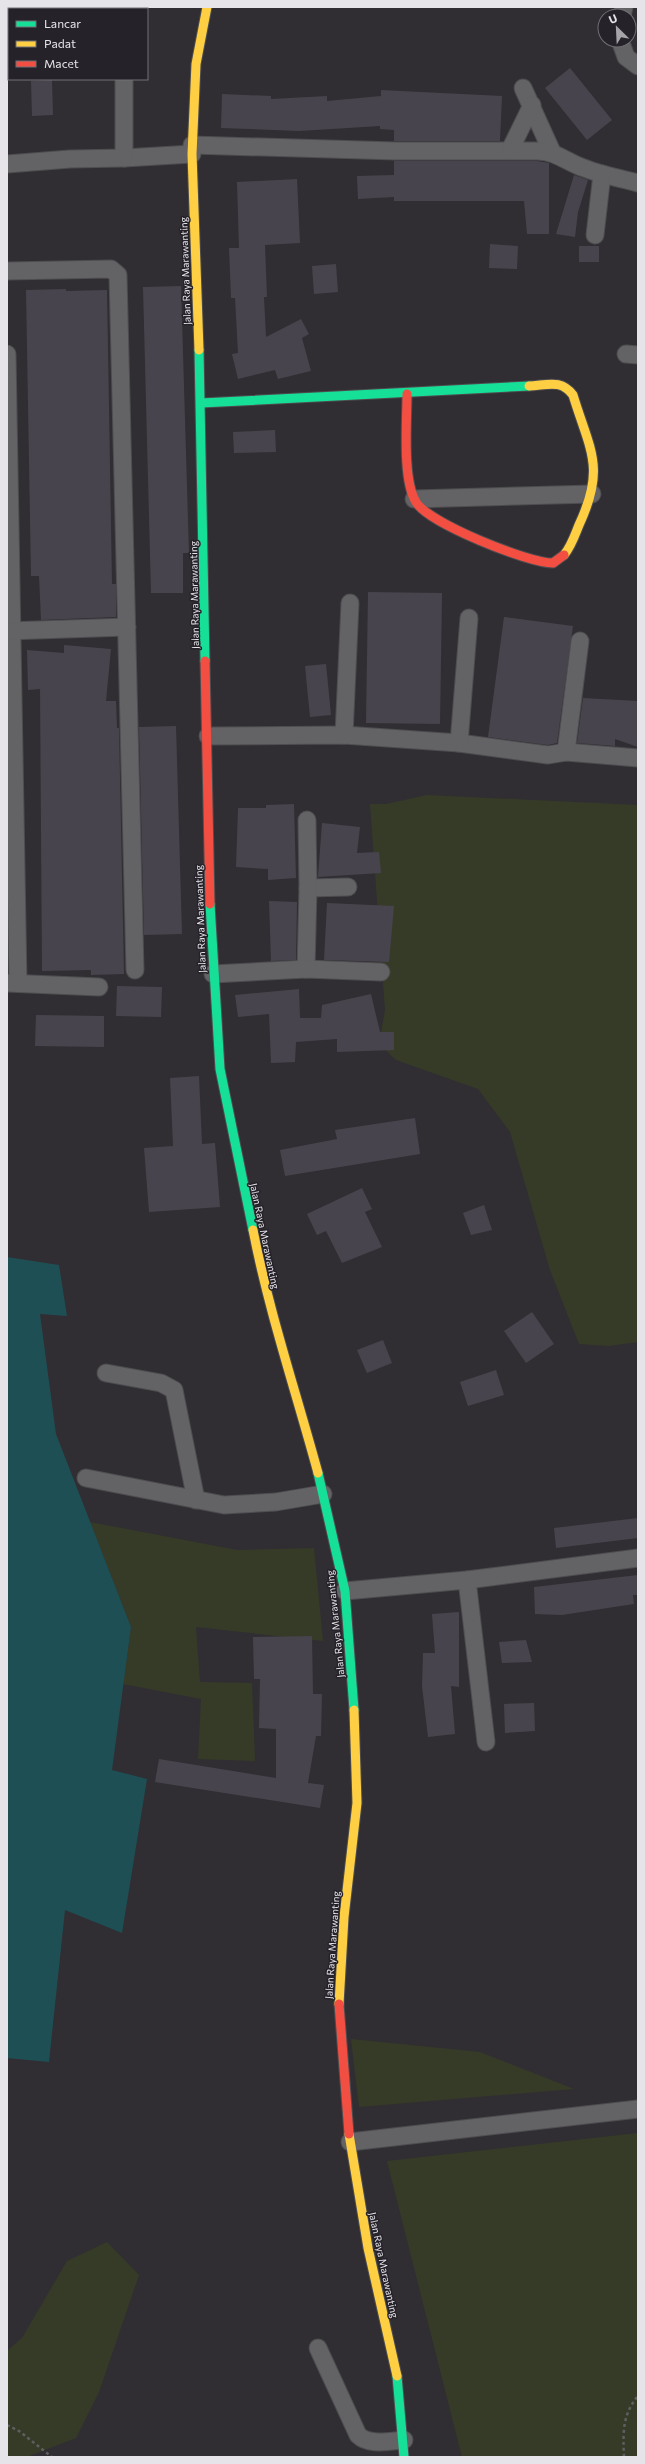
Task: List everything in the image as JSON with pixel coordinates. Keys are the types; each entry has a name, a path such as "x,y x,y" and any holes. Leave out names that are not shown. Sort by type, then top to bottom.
{"street":[{"name":"Jalan Raya Marawanting","path":"207,7 196,64 192,150 201,403 208,736 208,855 213,974 223,1090 265,1291 295,1386 323,1494 345,1591 354,1706 358,1803 344,1917 339,2008 350,2142 368,2248 399,2386 404,2457"},
{"path":"623,48 626,57 638,66"},
{"path":"124,80 124,158"},
{"path":"523,88 552,152"},
{"path":"510,150 532,105"},
{"path":"7,164 124,158 192,150 510,150 552,152 577,166 638,183"},
{"path":"595,235 602,174"},
{"path":"7,271 111,269 118,275 135,970"},
{"path":"7,354 12,983 99,987"},
{"path":"201,403 407,394 554,383 567,387 573,395 593,461 592,494 567,552 558,562 550,563 530,558 453,528 426,513 414,499 408,457 407,394"},
{"path":"414,499 592,494"},
{"path":"344,735 350,603"},
{"path":"459,743 469,618"},
{"path":"9,631 127,627"},
{"path":"566,752 580,641"},
{"path":"208,736 344,735 459,743 548,755 566,752 638,758"},
{"path":"306,969 308,888 307,820"},
{"path":"308,888 348,887"},
{"path":"213,974 306,969 381,972"},
{"path":"106,1373 160,1383 174,1390 196,1500"},
{"path":"86,1478 196,1500 235,1506 323,1494"},
{"path":"345,1591 467,1580 638,1558"},
{"path":"467,1580 486,1742"},
{"path":"350,2142 638,2109"},
{"path":"318,2348 358,2435 363,2440 371,2442 404,2440"}],"path":[{"path":"624,2457 623,2430 627,2411 638,2396"},
{"path":"7,2425 19,2431 52,2457"}],"green space":[{"path":"427,795 638,805 638,1342 609,1346 579,1344 550,1270 510,1132 478,1089 396,1060 379,1044 385,1010 370,804 386,804"},
{"path":"90,1522 237,1550 314,1548 323,1641 196,1627 200,1682 252,1683 255,1761 198,1759 201,1699 123,1684 131,1627"},
{"path":"351,2039 480,2052 574,2089 359,2107"},
{"path":"638,2133 638,2457 462,2457 387,2161"},
{"path":"107,2242 139,2275 99,2392 76,2438 27,2457 7,2457 7,2351 22,2338 67,2261"}],"water":[{"path":"7,1257 59,1265 67,1316 40,1314 56,1434 131,1627 112,1770 147,1779 122,1933 65,1910 49,2062 7,2058"}],"building":[{"path":"570,68 612,120 587,140 545,88"},
{"path":"52,80 53,115 32,116 31,81"},
{"path":"381,90 502,96 500,141 394,141 394,130 380,129 380,126 299,131 221,128 222,94 271,96 271,99 327,96 327,101 381,96"},
{"path":"394,161 537,161 549,163 549,234 527,234 524,201 394,201 394,197 358,199 357,176 394,175"},
{"path":"574,175 588,180 578,212 575,237 556,234"},
{"path":"297,179 300,243 265,245 267,297 264,297 266,337 301,319 309,334 302,338 311,371 278,379 275,370 238,379 232,354 238,353 235,298 231,298 229,248 239,248 237,182"},
{"path":"490,244 518,246 517,269 489,268"},
{"path":"579,246 599,246 599,262 579,262"},
{"path":"336,264 338,292 314,294 312,266"},
{"path":"181,286 189,553 183,553 183,593 151,593 143,287"},
{"path":"66,289 66,291 107,290 112,584 116,584 116,617 41,620 39,576 31,576 26,290"},
{"path":"275,430 276,452 234,453 233,432"},
{"path":"368,592 442,593 440,724 366,723"},
{"path":"504,617 573,626 557,743 548,745 488,737"},
{"path":"64,645 111,649 106,701 116,701 117,728 119,728 124,974 91,975 91,970 42,971 40,689 28,690 27,650 64,653"},
{"path":"326,664 331,715 310,717 305,666"},
{"path":"583,698 638,701 638,747 615,739 615,746 577,743"},
{"path":"176,726 182,934 144,935 139,727"},
{"path":"294,804 296,878 268,880 268,869 236,867 238,808 266,808 266,805"},
{"path":"322,823 360,827 357,853 379,852 381,873 318,877"},
{"path":"269,901 297,902 296,960 271,961"},
{"path":"327,903 394,906 389,962 324,960"},
{"path":"117,986 162,987 161,1017 116,1016"},
{"path":"299,989 300,1018 321,1018 322,1005 371,994 380,1032 394,1032 394,1050 337,1052 337,1039 296,1042 295,1062 271,1063 269,1014 238,1017 235,995"},
{"path":"36,1015 104,1016 104,1047 35,1046"},
{"path":"199,1076 202,1144 215,1143 220,1207 149,1212 144,1148 173,1146 170,1078"},
{"path":"415,1118 420,1154 285,1176 280,1150 337,1139 335,1130"},
{"path":"362,1188 372,1209 365,1212 382,1247 342,1263 326,1231 317,1235 307,1214"},
{"path":"484,1205 492,1230 471,1235 463,1213"},
{"path":"532,1312 554,1344 526,1363 504,1331"},
{"path":"383,1340 392,1363 367,1373 357,1350"},
{"path":"496,1370 504,1395 468,1406 460,1382"},
{"path":"638,1518 638,1538 556,1548 554,1528"},
{"path":"638,1575 638,1595 633,1595 634,1604 562,1615 535,1614 534,1587"},
{"path":"459,1612 459,1687 451,1686 455,1734 428,1737 422,1686 423,1653 435,1653 432,1614"},
{"path":"312,1636 313,1694 322,1694 321,1736 316,1736 308,1783 324,1785 320,1808 155,1782 159,1759 276,1778 276,1729 259,1728 260,1679 254,1679 253,1637"},
{"path":"526,1640 532,1662 502,1663 499,1642"},
{"path":"534,1703 535,1731 505,1733 504,1704"}],"traffic: fast":[{"path":"199,350 205,661"},
{"path":"201,403 529,386"},
{"path":"210,904 220,1069 253,1230"},
{"path":"318,1473 345,1591 354,1710"},
{"path":"397,2376 404,2457"}],"traffic: slow":[{"path":"199,350 192,154 196,64 207,7"},
{"path":"529,386 548,384 559,385 564,387 573,395 592,459 592,488 573,541 564,555"},
{"path":"253,1230 259,1261 275,1322 318,1473"},
{"path":"339,2004 344,1917 357,1803 354,1710"},
{"path":"349,2134 368,2248 397,2376"}],"traffic: jam":[{"path":"407,394 406,450 409,480 416,502 424,511 458,531 523,556 553,563 564,555"},
{"path":"205,661 210,904"},
{"path":"339,2004 349,2134"}]}
